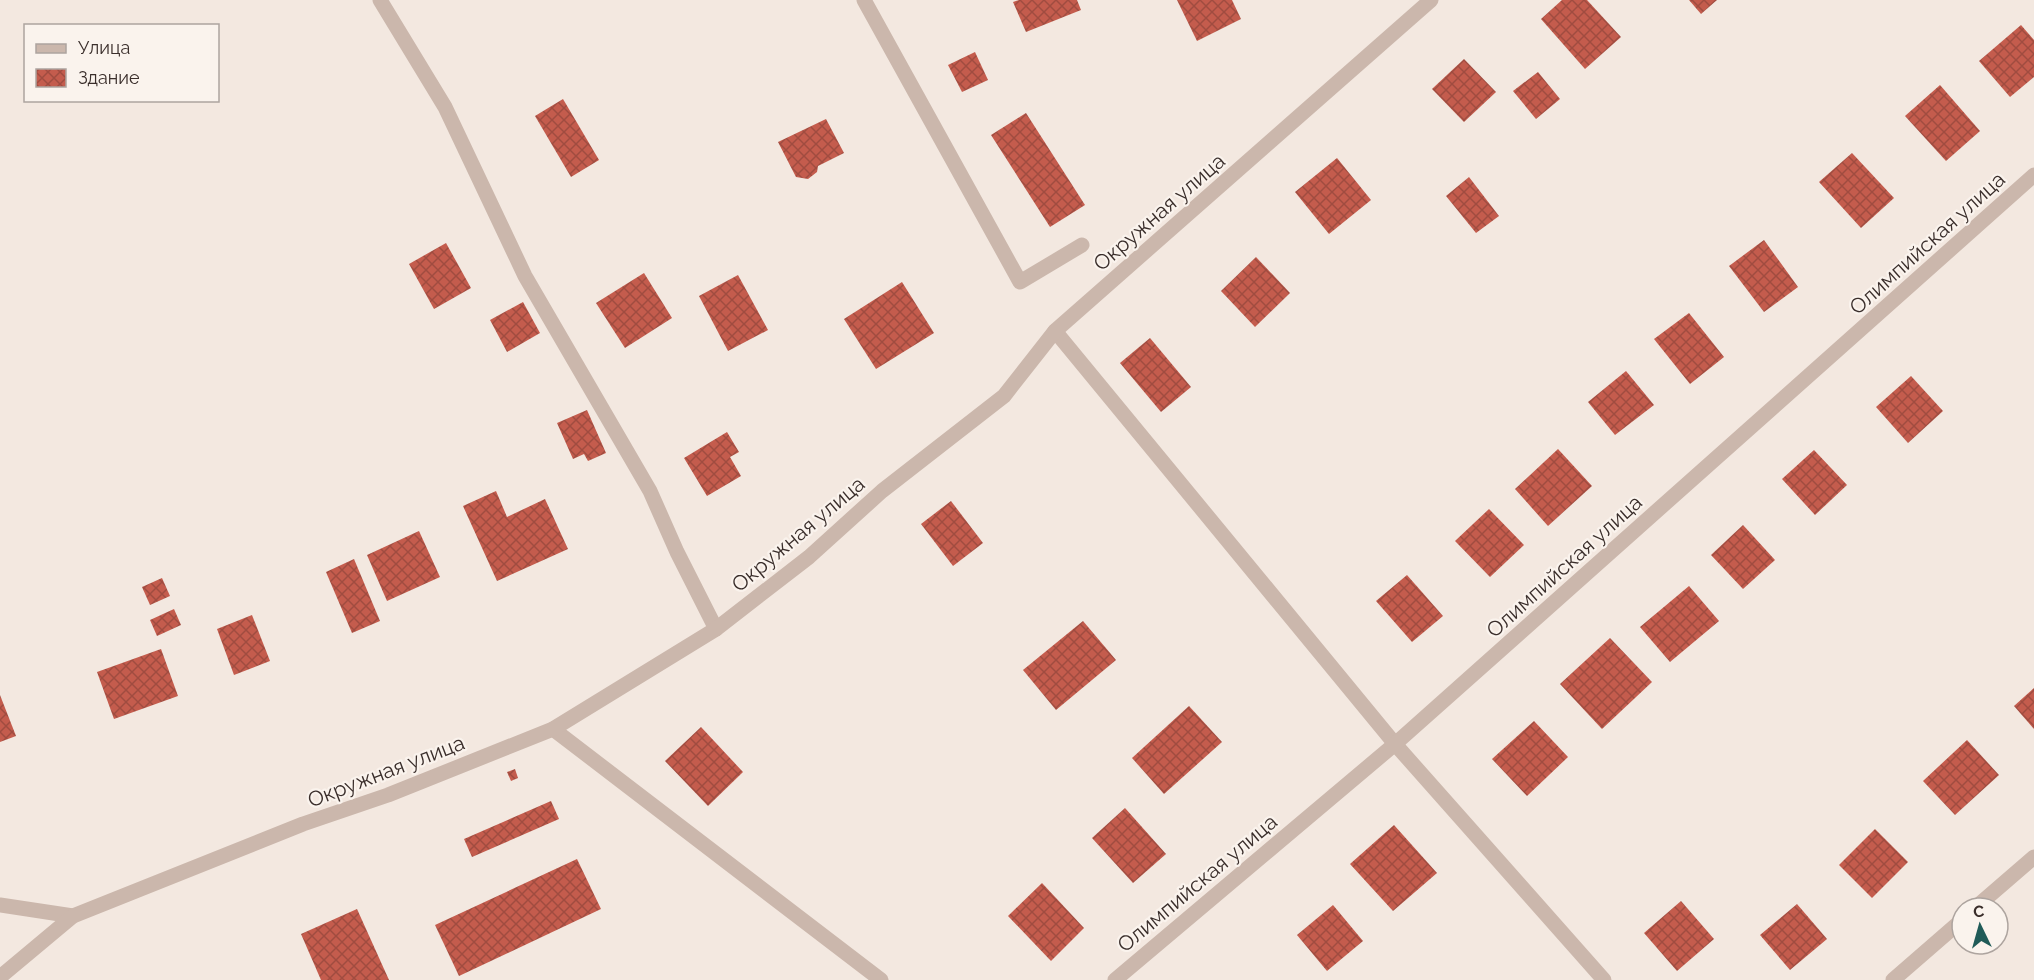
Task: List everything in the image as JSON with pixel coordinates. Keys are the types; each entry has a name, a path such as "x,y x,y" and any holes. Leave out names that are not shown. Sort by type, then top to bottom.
{"street":[{"path":"380,0 445,107 525,276 650,491 676,552 716,629"},
{"path":"864,0 1020,282 1082,245"},
{"name":"Окружная улица","path":"73,916 303,824 388,795 553,729 716,629 809,557 882,491 1004,396 1055,331 1431,0"},
{"name":"Олимпийская улица","path":"1115,980 1395,744 2034,176"},
{"path":"1055,331 1395,744 1604,980"},
{"path":"553,729 881,980"},
{"path":"1989,896 2034,856"},
{"path":"0,905 73,916"},
{"path":"0,977 73,916"},
{"path":"1893,980 1950,930"}],"building":[{"path":"1019,0 1077,0 1081,10 1026,32 1013,2"},
{"path":"1177,0 1232,0 1241,19 1197,41"},
{"path":"1562,0 1587,0 1621,37 1585,69 1541,19"},
{"path":"1689,0 1717,0 1701,14"},
{"path":"2021,25 2034,40 2034,77 2010,97 1979,61"},
{"path":"975,52 988,80 962,92 948,65"},
{"path":"1464,59 1496,92 1464,122 1432,89"},
{"path":"1538,72 1560,99 1536,119 1513,91"},
{"path":"1940,85 1980,131 1946,161 1905,116"},
{"path":"563,99 599,160 571,177 535,116"},
{"path":"1026,113 1085,205 1050,227 991,135"},
{"path":"826,119 844,153 818,166 817,172 808,179 796,177 778,142"},
{"path":"1852,153 1894,198 1861,228 1819,182"},
{"path":"1337,158 1371,200 1329,234 1295,192"},
{"path":"1469,177 1499,216 1476,233 1446,196"},
{"path":"1764,240 1798,287 1764,312 1729,266"},
{"path":"446,243 471,288 434,309 409,264"},
{"path":"1256,257 1290,293 1255,327 1221,291"},
{"path":"644,273 672,318 625,348 596,303"},
{"path":"738,275 768,330 728,351 699,296"},
{"path":"902,282 934,333 876,369 844,319"},
{"path":"523,302 540,333 507,352 490,320"},
{"path":"1689,313 1724,357 1690,384 1654,339"},
{"path":"1150,338 1191,387 1161,412 1120,363"},
{"path":"1626,371 1654,405 1615,435 1588,402"},
{"path":"1911,376 1943,411 1908,443 1876,407"},
{"path":"587,410 606,453 588,461 584,454 573,459 557,423"},
{"path":"727,432 739,452 730,457 741,476 707,496 684,458"},
{"path":"1558,449 1592,486 1548,526 1515,489"},
{"path":"1814,450 1847,485 1815,515 1782,479"},
{"path":"496,491 507,517 545,499 568,549 497,581 463,506"},
{"path":"951,501 983,543 953,566 921,524"},
{"path":"1489,509 1524,545 1490,577 1455,541"},
{"path":"1743,525 1775,560 1743,589 1711,555"},
{"path":"419,531 440,577 387,601 367,555"},
{"path":"354,559 380,621 352,633 326,572"},
{"path":"1407,575 1443,616 1412,642 1376,601"},
{"path":"162,578 170,596 150,605 142,587"},
{"path":"1689,586 1719,621 1670,662 1640,627"},
{"path":"174,609 181,625 157,636 150,620"},
{"path":"252,615 270,661 234,675 217,629"},
{"path":"1083,621 1116,660 1056,710 1023,670"},
{"path":"1610,638 1652,682 1602,729 1560,684"},
{"path":"161,649 178,696 114,719 97,672"},
{"path":"2034,688 2034,729 2014,706"},
{"path":"0,695 16,736 0,742"},
{"path":"1189,706 1222,742 1164,794 1132,758"},
{"path":"1534,721 1568,757 1527,796 1492,759"},
{"path":"701,727 743,772 708,806 665,761"},
{"path":"1967,740 1999,775 1955,815 1923,781"},
{"path":"515,769 518,778 511,781 507,772"},
{"path":"551,801 559,819 472,857 464,839"},
{"path":"1125,808 1166,854 1133,883 1092,838"},
{"path":"1394,825 1437,873 1393,911 1350,864"},
{"path":"1875,829 1908,862 1872,898 1839,865"},
{"path":"577,859 601,909 459,976 435,925"},
{"path":"1042,883 1084,928 1051,961 1008,916"},
{"path":"1681,901 1714,939 1677,971 1644,933"},
{"path":"1797,904 1827,939 1790,970 1760,935"},
{"path":"1333,905 1363,941 1327,971 1297,935"},
{"path":"357,909 389,980 321,980 301,934"}]}
